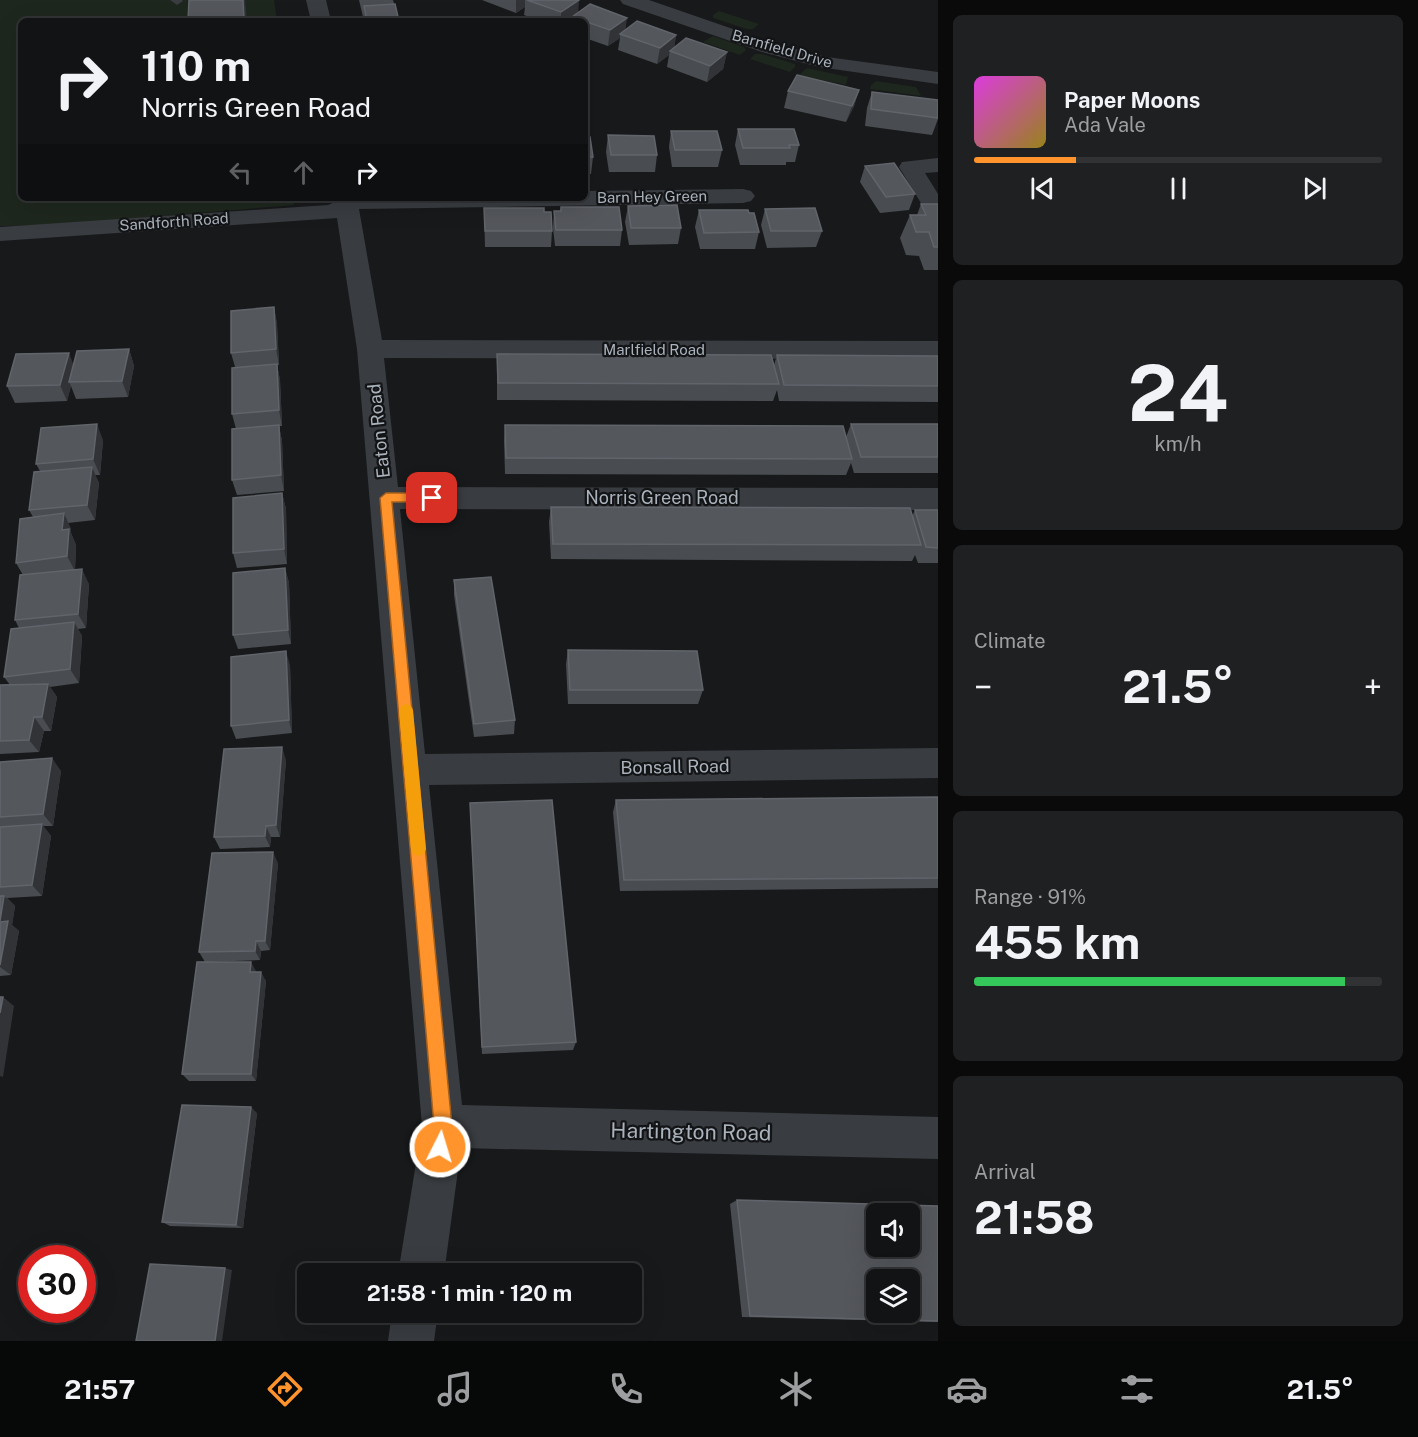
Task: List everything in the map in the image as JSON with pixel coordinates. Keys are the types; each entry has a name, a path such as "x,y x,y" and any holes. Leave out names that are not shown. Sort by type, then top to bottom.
{"street":[{"path":"315,0 320,18"},
{"name":"Barnfield Drive","path":"630,0 769,48 826,63 879,72 938,78"},
{"path":"932,203 910,167 938,165"},
{"name":"Barn Hey Green","path":"588,198 743,196"},
{"name":"Sandforth Road","path":"0,234 332,212 346,202"},
{"name":"Eaton Road","path":"346,202 370,349 386,498 443,1126 423,1263"},
{"name":"Marlfield Road","path":"370,349 938,350"},
{"name":"Norris Green Road","path":"386,498 938,499"},
{"name":"Bonsall Road","path":"411,770 938,764"},
{"name":"Hartington Road","path":"443,1126 938,1138"},
{"path":"411,1341 413,1323"}],"shaded area":[{"path":"0,0 274,0 277,18 18,18 18,201 293,201 294,205 55,225 0,226"},
{"path":"719,11 759,24 753,29 747,29 713,18 713,15"},
{"path":"713,36 744,47 746,50 740,55 703,42"},
{"path":"755,54 795,64 795,67 790,72 750,59"},
{"path":"807,68 848,77 846,85 799,75"},
{"path":"876,81 916,87 921,96 870,89"}],"building":[{"path":"189,0 243,0 244,18 188,18"},
{"path":"527,0 579,0 561,12"},
{"path":"395,4 398,18 366,18 364,6"},
{"path":"590,4 627,18 610,30 588,22 588,18 572,17"},
{"path":"637,21 676,35 660,48 620,34"},
{"path":"686,38 727,52 710,66 670,51"},
{"path":"797,75 859,90 852,106 788,91"},
{"path":"872,92 938,100 938,118 871,109"},
{"path":"738,129 794,129 799,145 789,145 790,148 743,148"},
{"path":"671,131 717,131 722,150 675,150"},
{"path":"608,135 654,136 657,155 611,155"},
{"path":"588,137 590,137 593,157 588,157"},
{"path":"894,163 915,194 886,197 865,166"},
{"path":"921,204 938,204 938,247 934,247 929,232 916,232 910,215 926,215"},
{"path":"677,205 681,228 631,228 628,206"},
{"path":"561,207 619,207 622,230 556,230 554,211 561,211"},
{"path":"484,208 544,208 544,212 551,212 552,231 485,231"},
{"path":"815,208 822,231 771,231 765,209"},
{"path":"699,210 748,210 749,213 754,213 759,232 704,233"},
{"path":"274,307 276,349 231,353 231,311"},
{"path":"129,349 122,381 69,382 77,351"},
{"path":"69,353 60,385 7,386 16,354"},
{"path":"497,354 771,355 779,384 498,383"},
{"path":"777,355 938,356 938,386 784,385"},
{"path":"277,364 279,410 232,414 232,368"},
{"path":"97,424 93,459 36,464 41,428"},
{"path":"851,424 938,424 938,457 861,457"},
{"path":"279,425 281,475 232,480 232,429"},
{"path":"505,425 843,426 852,459 506,458"},
{"path":"92,467 87,505 29,510 34,472"},
{"path":"282,493 284,549 233,553 233,498"},
{"path":"551,507 910,508 921,545 553,544"},
{"path":"915,510 938,510 938,548 926,547"},
{"path":"64,513 62,530 69,529 67,556 16,563 20,519"},
{"path":"285,568 288,630 233,635 233,573"},
{"path":"82,569 78,614 15,620 20,575"},
{"path":"491,577 515,720 474,724 454,580"},
{"path":"74,622 70,669 4,677 11,629"},
{"path":"568,650 697,651 703,690 570,690"},
{"path":"286,651 289,720 231,726 231,657"},
{"path":"48,684 42,717 34,717 29,740 0,741 0,685"},
{"path":"282,747 276,825 266,826 265,836 214,837 224,749"},
{"path":"52,758 43,814 0,817 0,762"},
{"path":"938,797 938,878 624,880 616,800"},
{"path":"552,800 576,1042 482,1047 470,803"},
{"path":"42,824 32,885 0,887 0,827"},
{"path":"273,852 265,941 256,941 255,951 199,952 212,853"},
{"path":"0,896 4,896 0,921"},
{"path":"8,921 0,965 0,922"},
{"path":"197,962 251,962 250,972 261,972 251,1074 182,1074"},
{"path":"0,997 3,997 0,1013"},
{"path":"182,1105 251,1107 236,1225 162,1222"},
{"path":"737,1200 866,1204 866,1257 920,1257 920,1205 938,1206 938,1321 920,1321 920,1269 866,1269 866,1319 750,1316"},
{"path":"150,1264 225,1268 215,1341 136,1341"}],"slow traffic":[{"path":"406,710 418,849"}],"route":[{"path":"432,498 386,498 443,1126 440,1147"}]}
